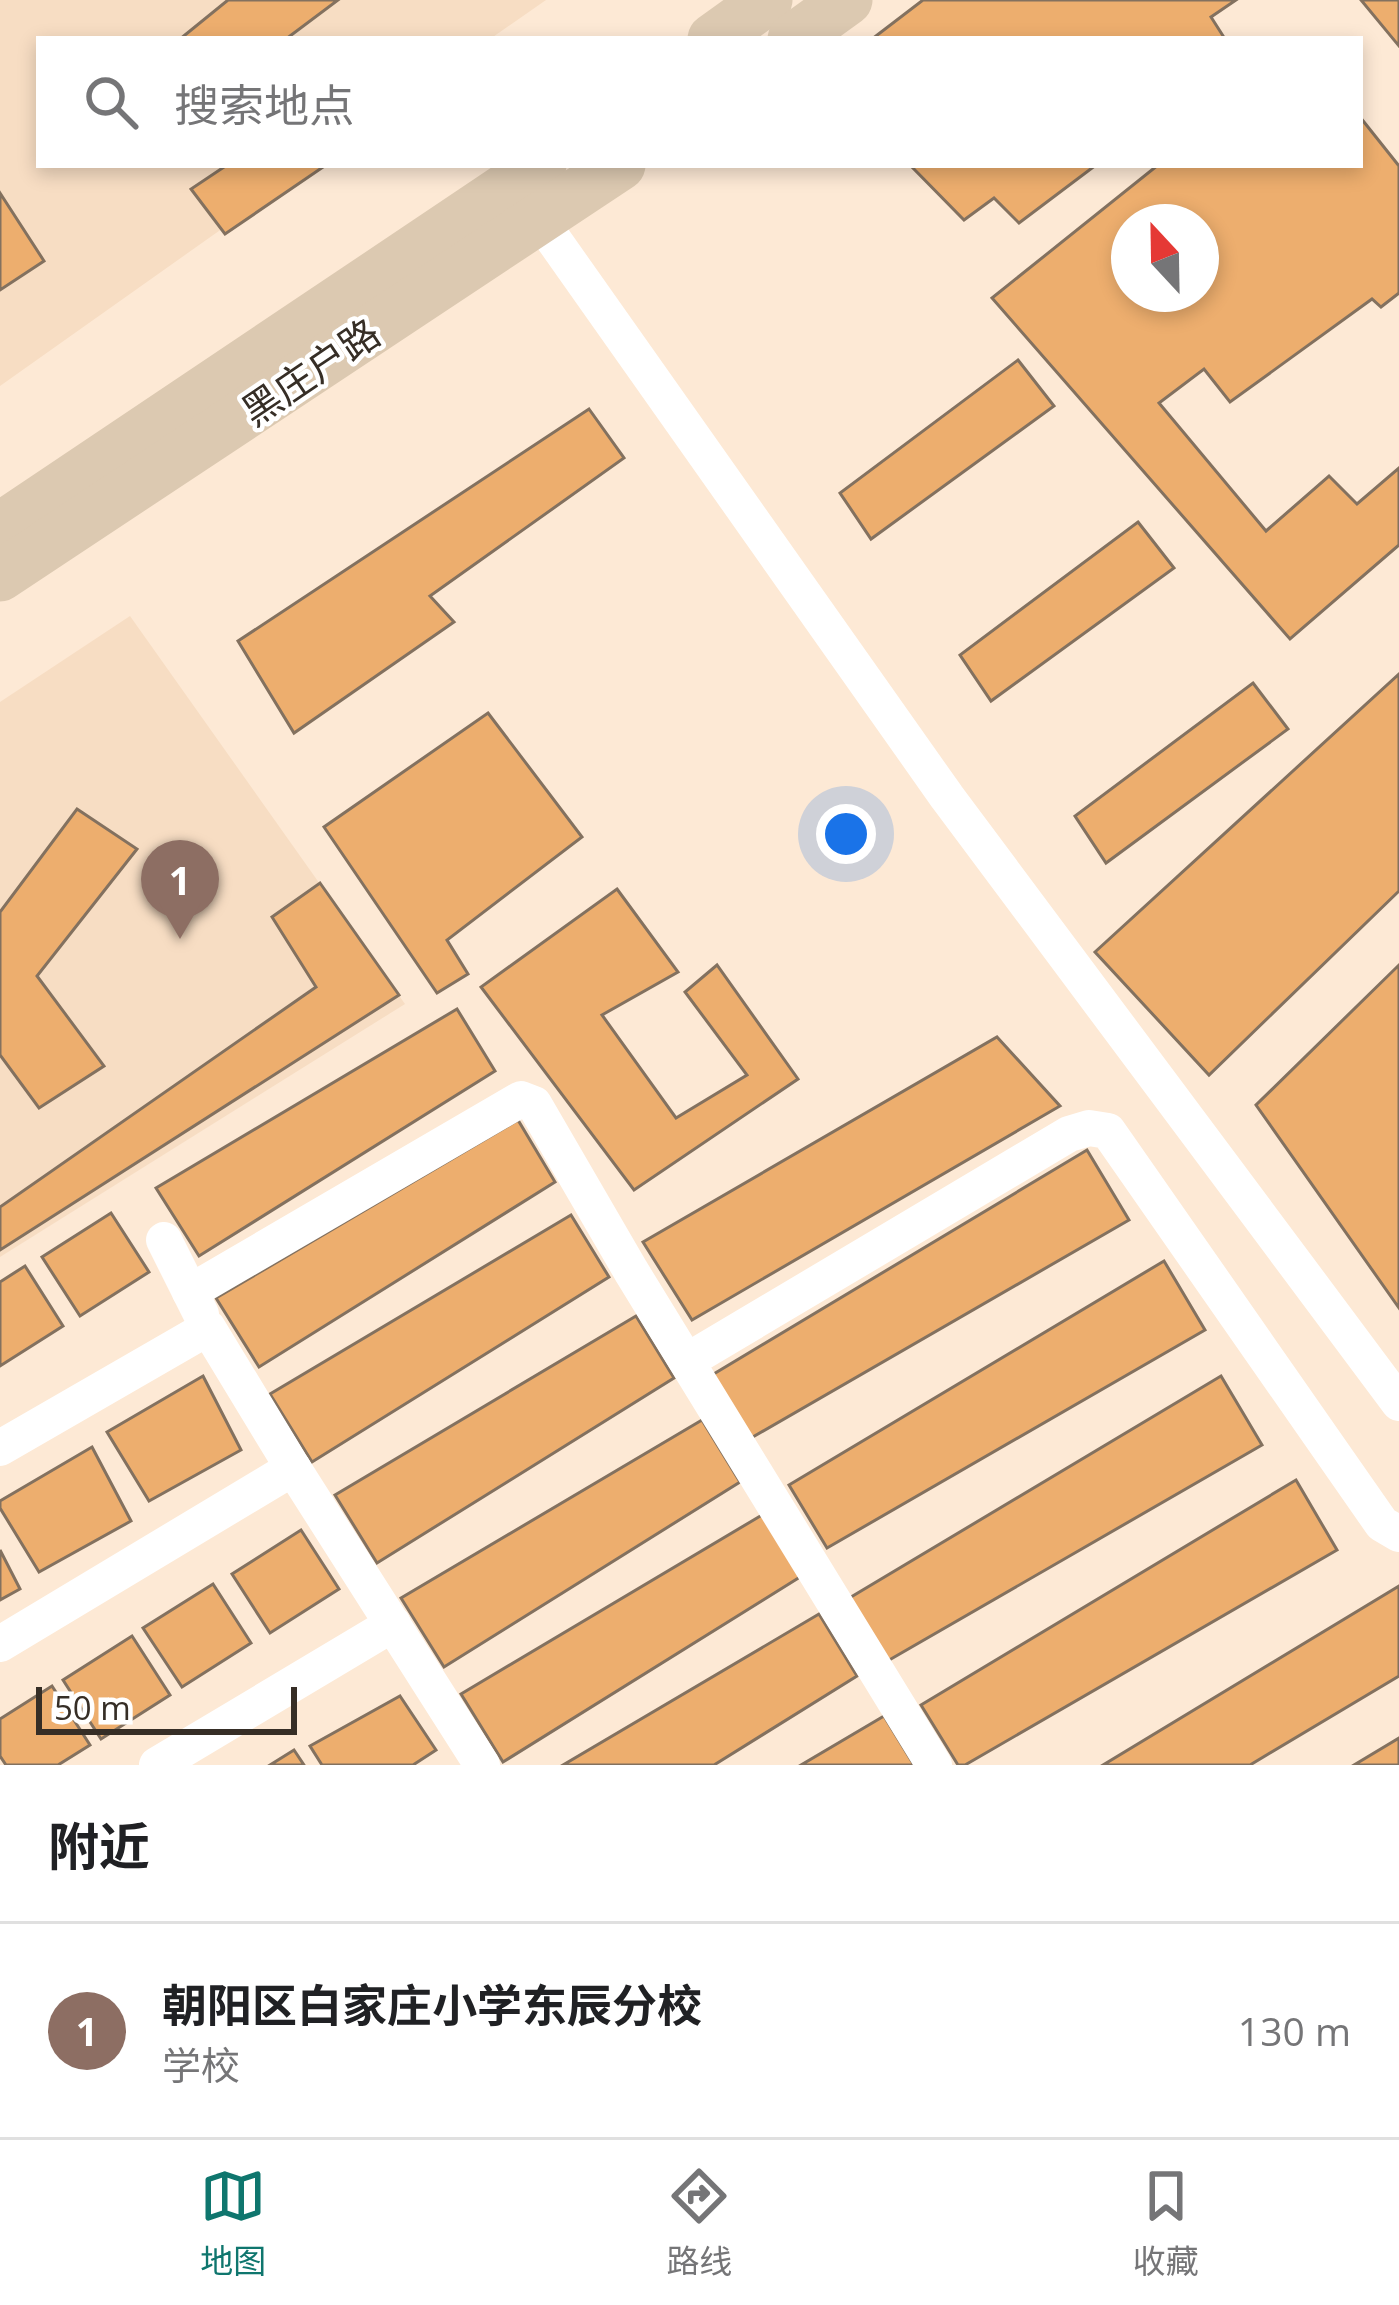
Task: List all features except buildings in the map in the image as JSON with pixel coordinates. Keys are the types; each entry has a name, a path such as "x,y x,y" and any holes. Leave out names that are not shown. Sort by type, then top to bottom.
{"street":[{"path":"717,36 767,0"},
{"path":"797,36 847,0"},
{"name":"黑庄户路","path":"0,528 537,168"},
{"name":"黑庄户路","path":"0,576 616,168"},
{"path":"539,219 947,797 1399,1403"},
{"path":"190,1292 521,1099 534,1104 934,1765"},
{"path":"687,1361 1069,1134 1088,1128 1108,1131 1382,1524 1399,1534"},
{"path":"164,1240 208,1328 482,1765"},
{"path":"0,1448 208,1328"},
{"path":"0,1644 293,1468"},
{"path":"158,1765 393,1624"}],"shaded area":[{"path":"0,0 546,0 494,36 36,36 36,168 308,168 0,386"},
{"path":"130,616 405,1004 0,1257 0,702"}],"place":[{"name":"朝阳区白家庄小学东辰分校","path":"180,939"}]}
